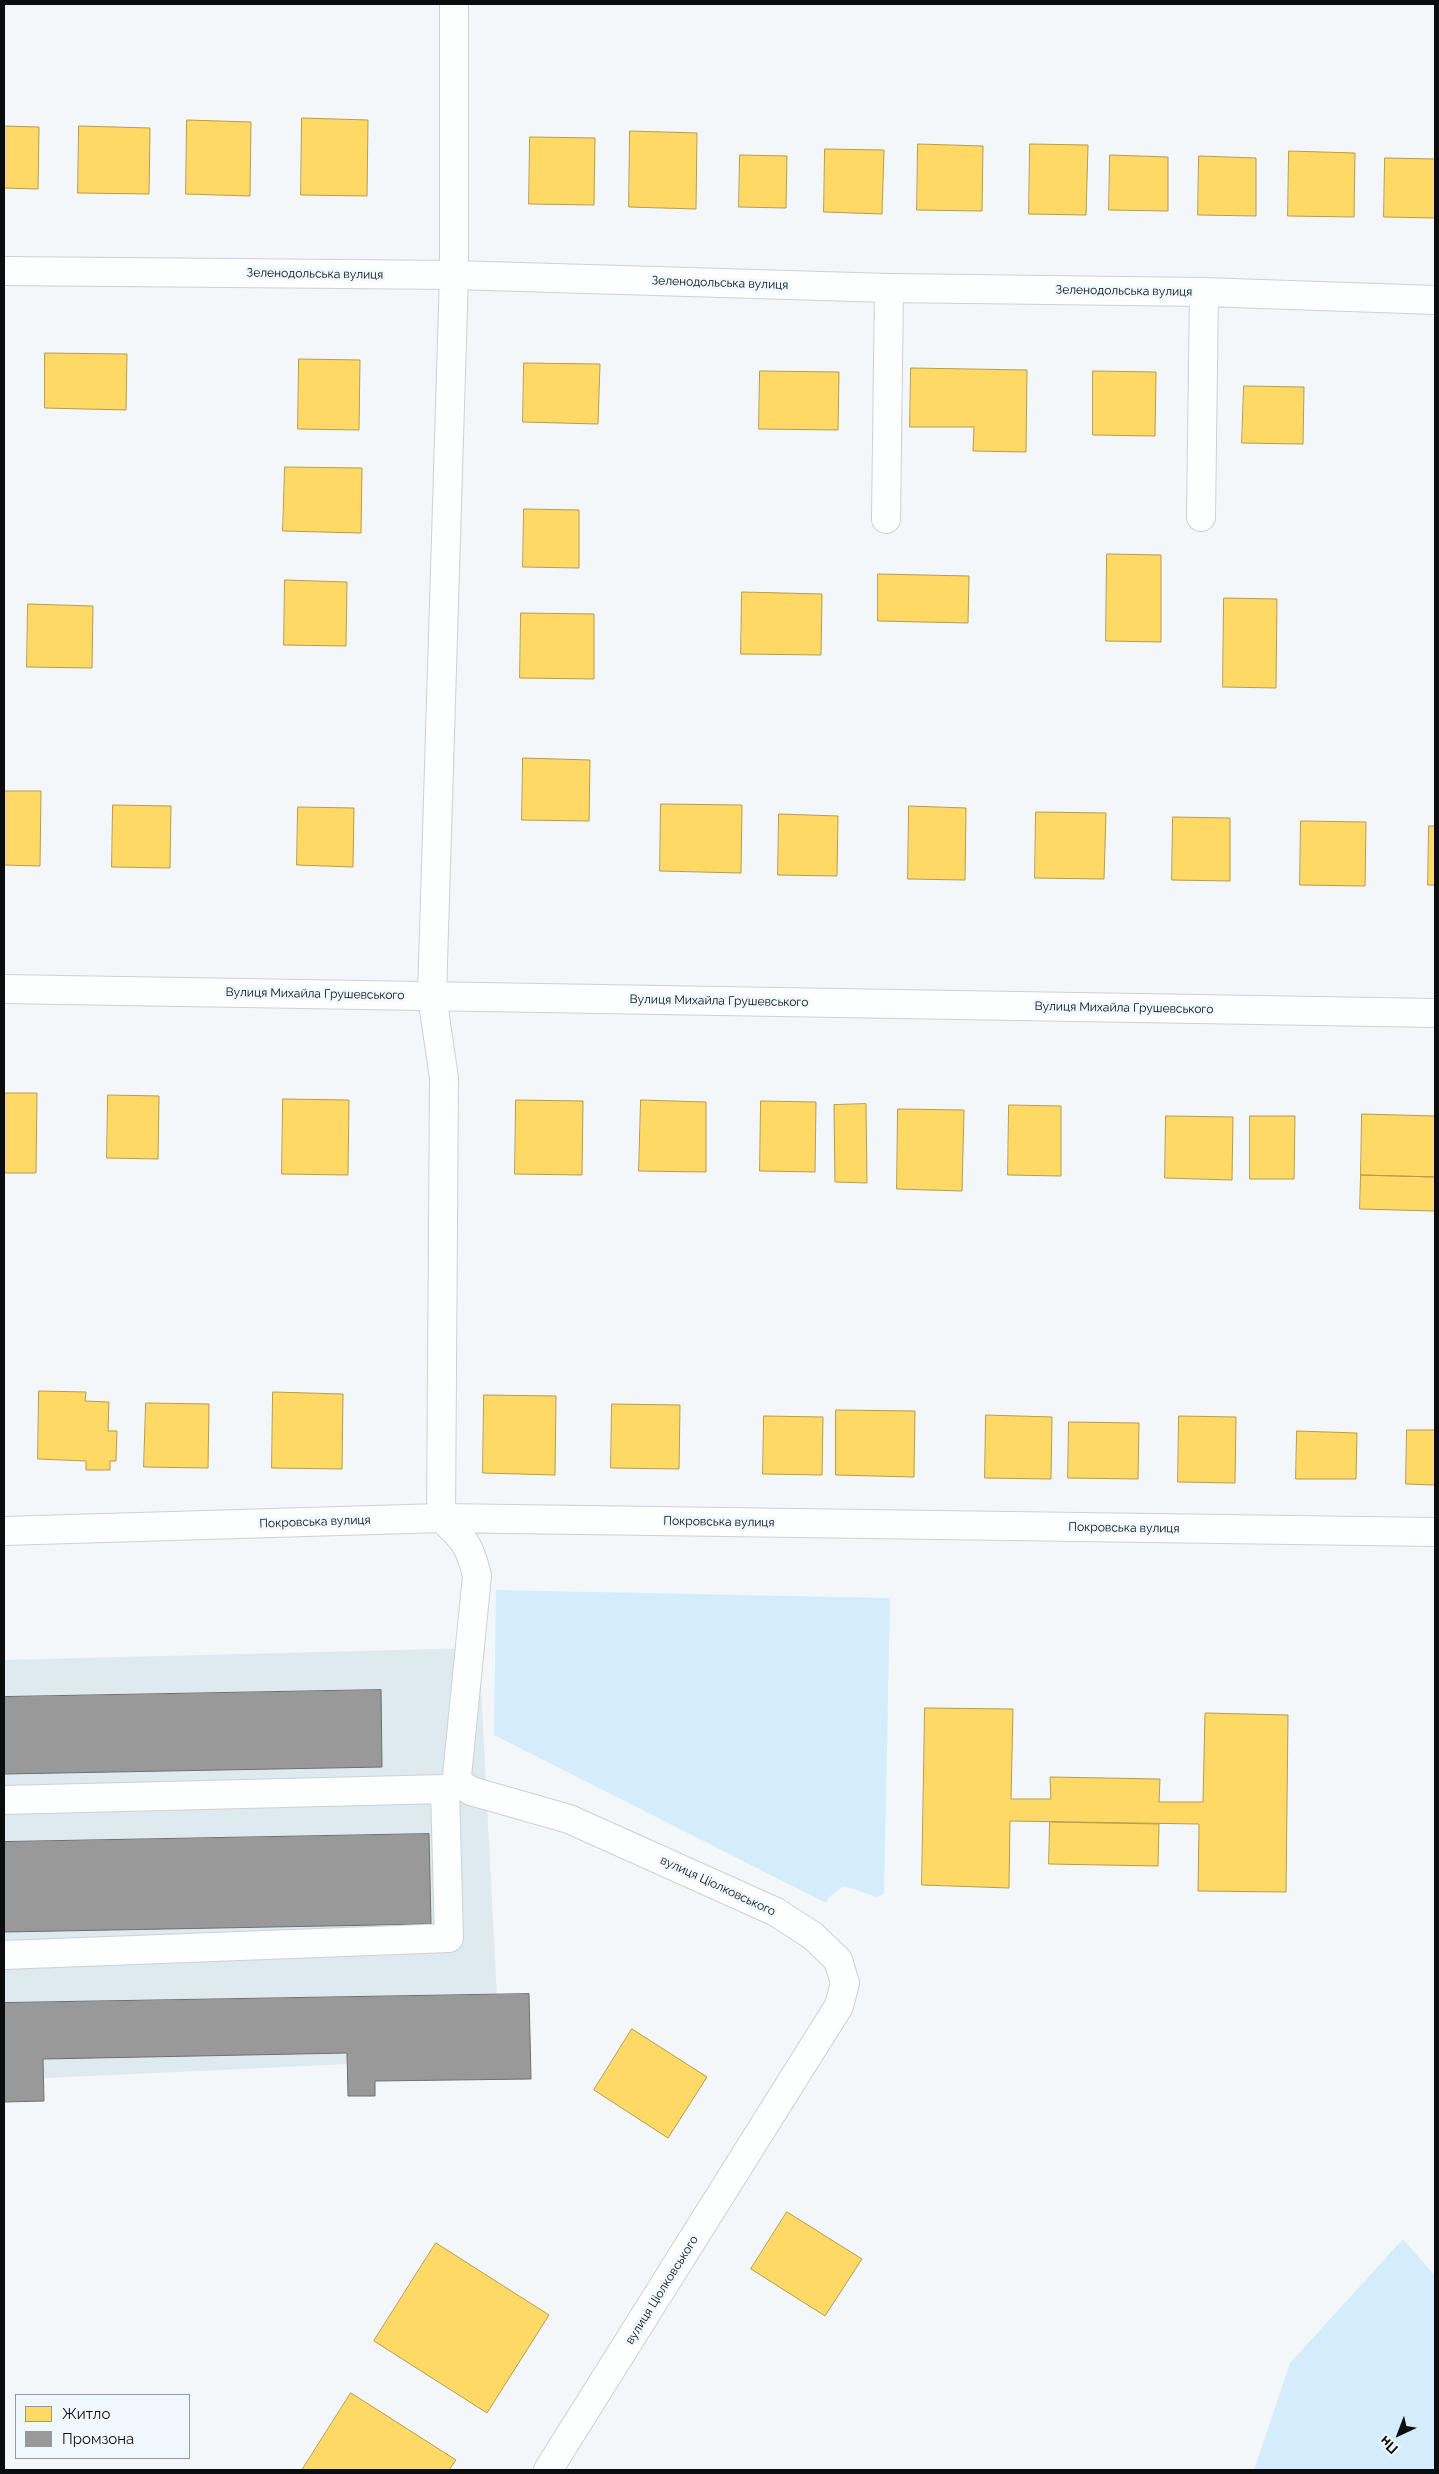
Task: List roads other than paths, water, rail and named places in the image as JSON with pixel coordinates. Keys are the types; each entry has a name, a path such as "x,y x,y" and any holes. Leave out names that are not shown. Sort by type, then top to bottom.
{"street":[{"path":"4,1955 449,1938 452,1787 457,1776 477,1576 472,1554 463,1538 441,1518 444,1078 432,996 454,275 454,4"},
{"name":"Зеленодольська вулиця","path":"4,271 454,275 889,288 1204,292 1435,300"},
{"path":"886,520 889,288"},
{"path":"1201,517 1204,292"},
{"name":"Вулиця Михайла Грушевського","path":"4,989 1435,1013"},
{"name":"Покровська вулиця","path":"4,1530 441,1518 1435,1532"},
{"path":"4,1800 452,1787"},
{"name":"вулиця Ціолковського","path":"452,1787 569,1819 776,1912 813,1936 838,1960 845,1983 840,2006 548,2470"}]}
